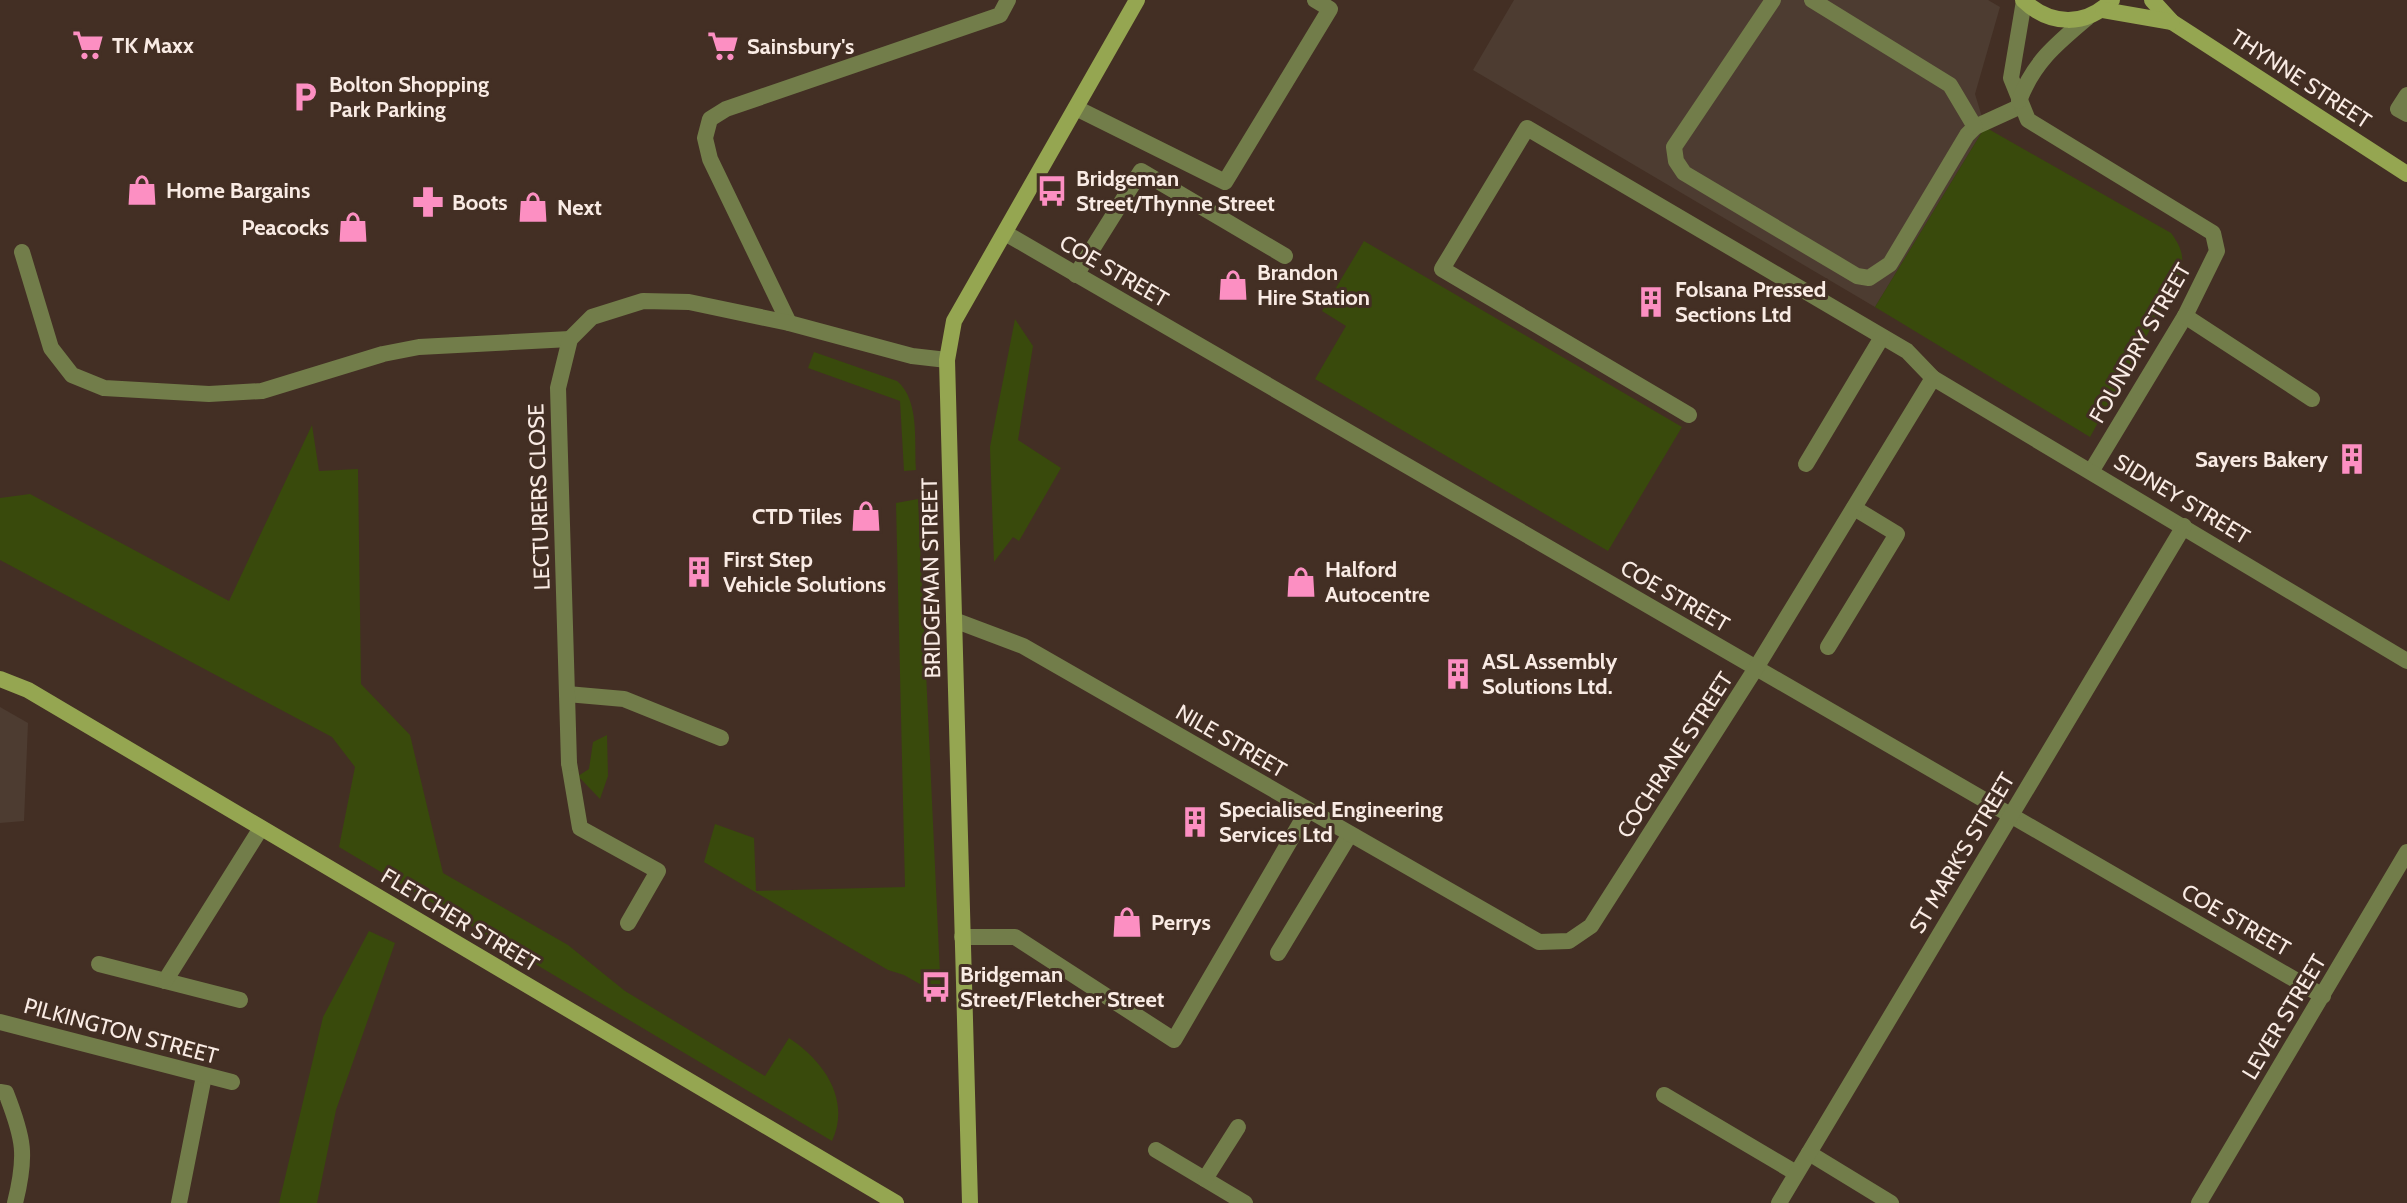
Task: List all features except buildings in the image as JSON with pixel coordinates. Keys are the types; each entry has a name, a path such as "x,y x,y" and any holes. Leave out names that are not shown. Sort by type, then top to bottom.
{"street":[{"path":"789,323 710,159 705,138 710,119 726,109 1000,15 1008,0"},
{"name":"BRIDGEMAN STREET","path":"970,1203 947,360 954,321 1137,0"},
{"path":"1076,108 1225,182 1330,9 1315,0"},
{"path":"1773,0 1674,147 1676,161 1684,173 1857,276 1869,278 1890,264 1967,135 1975,127 2020,104 2029,74 2044,54 2087,18"},
{"path":"1812,0 1950,85 1975,127"},
{"name":"THYNNE STREET","path":"2152,0 2172,22 2407,174"},
{"path":"2020,104 2011,78 2023,1"},
{"name":"THYNNE STREET","path":"2023,1 2053,19 2087,18 2107,5 2172,22"},
{"path":"2407,95 2398,109 2407,114"},
{"name":"FOUNDRY STREET","path":"2020,104 2036,127 2213,233 2217,251 2185,316 2092,470"},
{"name":"SIDNEY STREET","path":"1689,415 1442,269 1527,128 1907,351 1933,378 2092,470 2407,661"},
{"path":"1076,275 1141,171 1285,256"},
{"name":"COE STREET","path":"1005,233 2323,996"},
{"path":"22,252 51,348 72,375 104,388 209,394 262,391 383,354 419,347 570,339 592,317 643,301 689,302 789,323 912,356 947,360"},
{"path":"2185,316 2312,399"},
{"path":"1806,464 1882,337"},
{"name":"LECTURERS CLOSE","path":"570,339 558,388 569,763 580,828 658,871 628,923"},
{"name":"COCHRANE STREET","path":"1569,941 1591,926 1756,668 1933,378"},
{"path":"1828,647 1897,534 1854,508"},
{"name":"ST MARK'S STREET","path":"1779,1203 2184,526"},
{"name":"NILE STREET","path":"954,620 1023,646 1539,942 1569,941"},
{"name":"FLETCHER STREET","path":"0,679 28,690 896,1203"},
{"path":"567,694 624,699 721,738"},
{"path":"962,937 1015,937 1174,1040 1308,810"},
{"path":"165,981 261,828"},
{"path":"1278,953 1350,834"},
{"name":"LEVER STREET","path":"2199,1203 2407,852"},
{"path":"99,964 240,1000"},
{"name":"PILKINGTON STREET","path":"0,1022 232,1082"},
{"path":"179,1203 204,1076"},
{"path":"0,1092 6,1093 16,1121 25,1164 15,1203"},
{"path":"1664,1095 1796,1173"},
{"path":"1205,1179 1238,1127"},
{"path":"1156,1150 1245,1203"},
{"path":"1809,1153 1891,1203"}],"shaded area":[{"path":"1514,0 1988,0 2000,7 1975,94 1985,127 1875,307 1473,70"},
{"path":"0,707 28,723 24,821 0,823"}],"green space":[{"path":"1985,127 2171,233 2180,248 2180,276 2090,437 1875,307"},
{"path":"1364,241 1682,427 1608,551 1315,379 1346,326 1322,311"},
{"path":"1015,319 1033,346 1018,440 1061,468 1019,541 1013,537 994,562 990,447"},
{"path":"814,352 897,381 904,389 913,410 916,470 904,471 900,401 808,368"},
{"path":"312,425 319,471 358,469 361,684 410,735 443,873 568,945 625,991 765,1076 789,1038 813,1058 831,1083 838,1111 832,1141 339,847 355,767 332,737 0,560 0,498 30,494 229,601"},
{"path":"918,499 941,996 904,975 888,970 704,862 715,824 754,838 756,891 905,887 896,503"},
{"path":"607,735 608,776 600,799 578,776 589,769 593,742"},
{"path":"369,931 395,943 336,1110 317,1203 279,1203 323,1017"}],"place":[{"name":"TK Maxx","path":"88,45"},
{"name":"Sainsbury's","path":"723,46"},
{"name":"Bolton Shopping Park Parking","path":"305,97"},
{"name":"Home Bargains","path":"142,190"},
{"name":"Bridgeman Street/Thynne Street","path":"1052,191"},
{"name":"Boots","path":"428,202"},
{"name":"Next","path":"533,207"},
{"name":"Peacocks","path":"353,227"},
{"name":"Brandon Hire Station","path":"1233,285"},
{"name":"Folsana Pressed Sections Ltd","path":"1651,302"},
{"name":"Sayers Bakery","path":"2352,459"},
{"name":"CTD Tiles","path":"866,516"},
{"name":"First Step Vehicle Solutions","path":"699,572"},
{"name":"Halford Autocentre","path":"1301,582"},
{"name":"ASL Assembly Solutions Ltd.","path":"1458,674"},
{"name":"Specialised Engineering Services Ltd","path":"1195,822"},
{"name":"Perrys","path":"1127,922"},
{"name":"Bridgeman Street/Fletcher Street","path":"936,987"}]}
